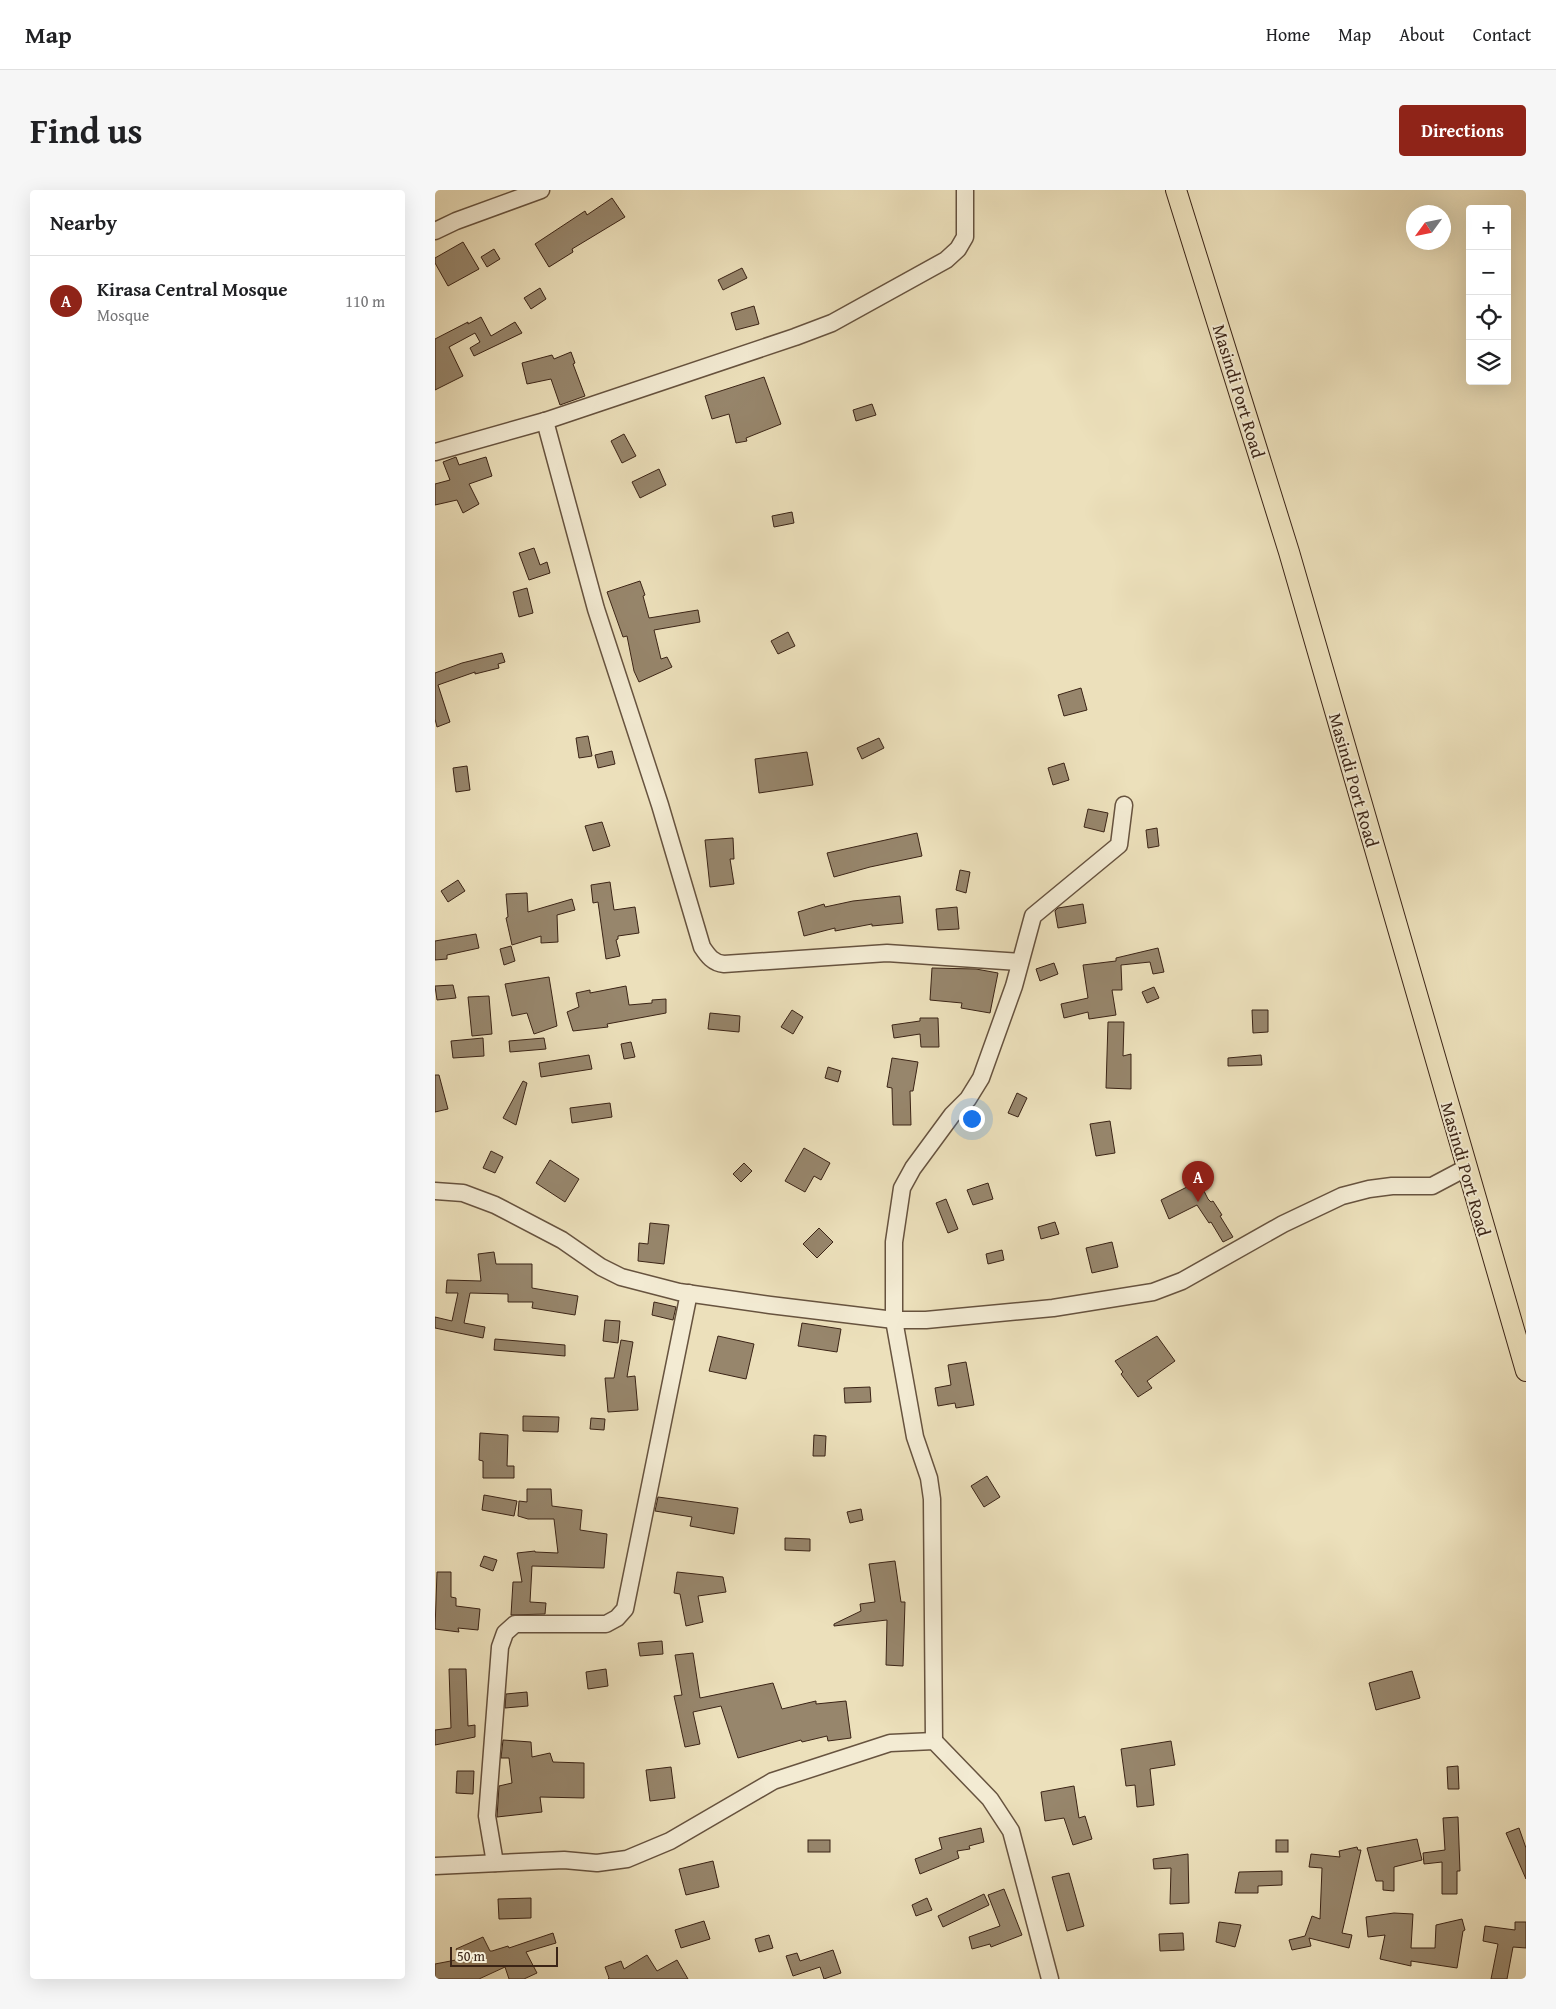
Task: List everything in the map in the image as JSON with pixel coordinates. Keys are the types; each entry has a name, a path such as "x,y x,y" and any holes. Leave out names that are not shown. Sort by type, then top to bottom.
{"main road":[{"name":"Masindi Port Road","path":"1176,190 1289,552 1526,1371"}],"street":[{"path":"437,226 541,190"},
{"path":"435,452 545,421 832,323 946,260 958,249 965,237 965,190"},
{"path":"545,421 596,610 660,806 701,947 708,957 717,963 724,964 887,953 1020,962"},
{"path":"1050,1979 1011,1831 990,1799 934,1742 932,1499 929,1478 915,1437 895,1320 894,1242 902,1188 913,1168 952,1115 967,1100 981,1078 1014,986 1033,916 1119,845 1124,806"},
{"path":"435,1192 463,1193 495,1205 562,1240 601,1267 621,1277 689,1293 895,1320 958,1318 1053,1308 1153,1292 1182,1281 1283,1224 1342,1196 1369,1189 1392,1186 1432,1186 1466,1168"},
{"path":"495,1863 487,1816 500,1647 505,1633 515,1624 606,1624 617,1618 625,1610 689,1293"},
{"path":"435,1866 564,1860 597,1863 627,1859 670,1841 773,1781 890,1743 934,1742"}],"building":[{"path":"612,198 625,217 572,249 573,252 549,267 535,244 585,211 587,215"},
{"path":"463,242 479,269 448,286 435,263 435,258"},
{"path":"494,249 500,259 487,267 481,257"},
{"path":"742,268 747,278 723,290 718,280"},
{"path":"540,288 546,299 531,309 524,298"},
{"path":"754,306 759,324 736,330 731,313"},
{"path":"481,317 491,336 515,322 522,333 474,356 470,348 480,342 475,333 449,347 463,376 435,390 435,339"},
{"path":"571,352 575,363 573,364 585,396 560,405 551,379 527,384 522,363 552,355 554,359"},
{"path":"764,377 781,424 746,438 747,441 736,443 729,414 712,419 705,396"},
{"path":"872,404 876,415 856,421 853,410"},
{"path":"624,434 636,456 622,463 611,441"},
{"path":"456,457 459,465 486,457 492,476 469,484 479,504 463,513 457,500 435,505 435,484 450,480 443,462"},
{"path":"659,469 666,485 640,498 632,482"},
{"path":"792,512 794,523 774,527 772,516"},
{"path":"534,548 540,565 547,562 550,573 529,580 519,553"},
{"path":"640,581 645,595 643,596 649,618 698,610 700,622 654,630 661,659 667,657 672,667 639,682 634,671 627,636 623,637 607,592"},
{"path":"527,588 533,613 519,617 513,592"},
{"path":"788,632 795,646 778,654 771,641"},
{"path":"502,653 505,662 498,664 499,668 475,674 475,672 438,685 450,722 437,727 435,719 435,673 462,663"},
{"path":"1081,688 1087,710 1064,716 1058,695"},
{"path":"588,736 592,756 579,758 576,738"},
{"path":"879,738 884,748 862,759 857,748"},
{"path":"612,751 615,764 598,768 595,755"},
{"path":"807,752 813,785 759,793 755,759"},
{"path":"1064,763 1069,780 1053,785 1048,768"},
{"path":"467,766 470,790 456,792 453,768"},
{"path":"1088,809 1108,813 1104,832 1084,827"},
{"path":"602,822 610,846 593,851 585,826"},
{"path":"1157,828 1159,846 1148,848 1146,830"},
{"path":"917,833 922,856 834,877 827,853"},
{"path":"733,838 734,859 730,859 734,884 710,887 705,840"},
{"path":"960,870 970,872 966,893 956,890"},
{"path":"458,880 465,891 448,902 441,891"},
{"path":"610,882 614,910 635,907 639,933 618,936 616,940 620,956 606,959 598,902 593,903 591,885"},
{"path":"527,893 528,912 572,899 575,910 557,915 558,942 541,943 541,936 512,945 506,918 508,917 506,894"},
{"path":"900,896 903,923 872,926 872,924 835,931 835,928 804,936 798,912 824,904 825,907 853,901"},
{"path":"1083,904 1086,923 1058,928 1055,911 1058,908"},
{"path":"957,907 959,929 938,930 936,909"},
{"path":"476,934 479,948 447,955 447,959 435,960 435,941"},
{"path":"511,946 515,961 504,965 500,949"},
{"path":"1158,948 1164,972 1153,974 1150,962 1121,965 1122,990 1112,990 1116,1015 1089,1019 1088,1012 1064,1018 1061,1004 1088,998 1083,965 1116,961 1116,958"},
{"path":"1054,963 1058,974 1040,981 1036,969"},
{"path":"932,968 976,969 998,973 990,1013 961,1008 962,1003 930,1000"},
{"path":"549,977 557,1026 534,1034 527,1013 512,1016 505,984"},
{"path":"453,985 456,998 437,1000 435,986"},
{"path":"626,986 629,1005 652,1003 652,1000 666,999 666,1013 607,1024 608,1027 573,1031 567,1012 579,1007 576,993 590,990 590,993"},
{"path":"1154,987 1159,998 1147,1003 1142,992"},
{"path":"489,996 492,1034 472,1036 468,997"},
{"path":"792,1010 803,1017 793,1034 781,1027"},
{"path":"1252,1010 1268,1010 1268,1032 1253,1033"},
{"path":"710,1013 740,1016 739,1032 708,1029"},
{"path":"920,1018 938,1018 939,1047 921,1047 920,1034 894,1038 892,1025 920,1021"},
{"path":"1108,1022 1124,1022 1123,1056 1131,1054 1131,1089 1106,1088"},
{"path":"483,1038 484,1056 453,1058 451,1041"},
{"path":"544,1038 546,1049 510,1052 509,1041"},
{"path":"631,1042 635,1057 624,1059 621,1044"},
{"path":"589,1055 592,1069 541,1077 539,1063"},
{"path":"1261,1055 1262,1065 1228,1066 1228,1058"},
{"path":"892,1058 918,1062 913,1091 910,1091 911,1125 893,1125 892,1088 887,1087"},
{"path":"828,1067 841,1071 838,1082 825,1078"},
{"path":"435,1075 439,1075 448,1109 435,1112"},
{"path":"523,1081 527,1083 516,1125 503,1118"},
{"path":"1017,1093 1027,1098 1018,1117 1008,1113"},
{"path":"610,1103 612,1117 572,1123 570,1108"},
{"path":"1110,1121 1115,1153 1096,1156 1090,1124"},
{"path":"804,1148 830,1163 821,1180 814,1176 805,1192 785,1181"},
{"path":"491,1151 503,1157 495,1173 483,1168"},
{"path":"550,1160 579,1179 565,1202 536,1183"},
{"path":"744,1163 752,1171 741,1182 733,1174"},
{"path":"1199,1181 1208,1199 1211,1202 1213,1201 1222,1215 1220,1216 1233,1237 1223,1242 1211,1222 1209,1223 1197,1205 1169,1219 1161,1200"},
{"path":"988,1183 993,1199 973,1205 967,1190"},
{"path":"946,1199 958,1229 948,1233 936,1203"},
{"path":"1055,1222 1059,1234 1041,1239 1038,1227"},
{"path":"650,1223 669,1225 664,1264 638,1261 639,1243 648,1244"},
{"path":"819,1228 833,1242 817,1258 803,1244"},
{"path":"1112,1242 1118,1267 1092,1273 1086,1248"},
{"path":"1002,1250 1004,1260 988,1264 986,1254"},
{"path":"494,1252 496,1264 532,1264 532,1288 578,1296 575,1315 532,1308 533,1302 508,1302 508,1294 470,1293 464,1323 485,1327 483,1338 435,1328 435,1317 452,1321 458,1293 446,1293 447,1280 481,1281 478,1254"},
{"path":"654,1302 676,1307 673,1320 652,1315"},
{"path":"605,1320 620,1321 618,1343 603,1341"},
{"path":"802,1323 841,1329 837,1352 798,1346"},
{"path":"718,1336 754,1344 746,1379 709,1371"},
{"path":"1157,1336 1175,1361 1147,1381 1152,1388 1138,1397 1121,1374 1123,1372 1115,1361"},
{"path":"495,1339 565,1345 565,1356 494,1350"},
{"path":"621,1340 633,1342 627,1377 635,1376 638,1410 608,1412 605,1378 614,1378"},
{"path":"966,1362 974,1405 956,1408 955,1403 938,1406 935,1388 951,1385 948,1365"},
{"path":"870,1387 871,1402 845,1403 844,1388"},
{"path":"523,1416 559,1417 558,1432 523,1431"},
{"path":"591,1418 605,1419 604,1430 590,1429"},
{"path":"480,1433 508,1435 507,1466 514,1466 514,1478 483,1478 483,1461 479,1460"},
{"path":"814,1435 826,1436 825,1456 813,1456"},
{"path":"987,1476 1000,1497 984,1507 971,1486"},
{"path":"527,1489 551,1489 552,1506 582,1510 580,1530 607,1534 604,1568 532,1566 530,1602 546,1603 545,1614 511,1615 513,1582 522,1582 517,1553 535,1551 558,1553 554,1519 528,1519 518,1516 519,1501 527,1502"},
{"path":"484,1495 517,1501 514,1516 482,1510"},
{"path":"658,1497 738,1508 734,1534 690,1526 692,1517 655,1511"},
{"path":"861,1509 863,1520 850,1523 847,1512"},
{"path":"785,1538 810,1539 810,1551 785,1550"},
{"path":"484,1556 497,1560 493,1571 480,1566"},
{"path":"895,1561 901,1602 905,1602 903,1666 886,1665 887,1620 834,1626 834,1624 861,1611 860,1604 875,1602 869,1564"},
{"path":"437,1572 451,1572 451,1597 456,1598 456,1606 480,1609 478,1630 458,1628 459,1632 435,1629"},
{"path":"677,1572 723,1577 726,1592 698,1596 703,1622 686,1626 680,1594 674,1593"},
{"path":"662,1641 663,1654 640,1656 638,1643"},
{"path":"693,1653 700,1698 773,1683 782,1709 816,1701 816,1704 846,1701 851,1738 828,1741 827,1736 802,1742 801,1740 738,1758 721,1706 693,1712 700,1744 685,1747 674,1696 682,1695 675,1655"},
{"path":"449,1669 466,1669 468,1726 475,1725 475,1737 435,1745 435,1730 451,1728"},
{"path":"606,1669 608,1686 588,1689 586,1672"},
{"path":"1412,1671 1420,1698 1376,1710 1369,1683"},
{"path":"527,1692 528,1706 505,1708 506,1694"},
{"path":"503,1740 531,1742 532,1757 550,1753 553,1762 584,1763 584,1798 540,1797 542,1812 497,1817 499,1786 512,1783 509,1758 501,1758"},
{"path":"1171,1741 1175,1765 1150,1769 1154,1805 1137,1807 1135,1785 1126,1786 1121,1749"},
{"path":"1458,1766 1459,1789 1448,1789 1447,1767"},
{"path":"671,1767 675,1798 650,1801 646,1770"},
{"path":"457,1771 474,1771 473,1794 456,1793"},
{"path":"1074,1786 1079,1818 1085,1816 1092,1839 1073,1845 1064,1818 1045,1821 1041,1792"},
{"path":"1458,1817 1460,1871 1457,1871 1457,1894 1442,1894 1442,1862 1424,1864 1423,1853 1445,1850 1443,1818"},
{"path":"981,1828 984,1842 969,1846 970,1849 957,1851 959,1858 920,1874 915,1859 942,1849 939,1838"},
{"path":"1519,1828 1526,1848 1526,1879 1506,1833"},
{"path":"1417,1839 1422,1860 1394,1867 1394,1891 1383,1890 1383,1881 1376,1881 1367,1848"},
{"path":"808,1840 830,1840 830,1852 808,1852"},
{"path":"1276,1840 1288,1840 1288,1852 1276,1852"},
{"path":"1357,1847 1358,1850 1361,1850 1342,1933 1352,1935 1349,1948 1309,1938 1311,1946 1292,1950 1289,1940 1305,1936 1312,1916 1320,1919 1322,1868 1309,1867 1311,1854 1340,1857 1339,1851"},
{"path":"1188,1854 1189,1903 1170,1904 1171,1868 1154,1869 1153,1859"},
{"path":"713,1861 719,1887 686,1895 679,1869"},
{"path":"1282,1871 1282,1885 1258,1886 1258,1893 1235,1893 1239,1872"},
{"path":"1069,1873 1084,1926 1067,1931 1052,1877"},
{"path":"1004,1889 1022,1935 991,1947 990,1944 972,1949 969,1937 1000,1926 988,1895"},
{"path":"984,1894 989,1905 943,1927 938,1916"},
{"path":"531,1898 531,1918 499,1919 498,1899"},
{"path":"927,1898 932,1910 916,1916 912,1905"},
{"path":"1394,1913 1413,1914 1411,1948 1435,1948 1436,1925 1462,1919 1465,1930 1463,1931 1457,1968 1411,1961 1411,1966 1380,1959 1385,1935 1368,1937 1366,1917"},
{"path":"704,1921 710,1939 681,1948 675,1930"},
{"path":"1219,1922 1241,1925 1235,1947 1216,1942"},
{"path":"1515,1922 1526,1922 1526,1948 1513,1947 1507,1979 1491,1979 1498,1944 1483,1941 1485,1926 1515,1930"},
{"path":"553,1933 556,1943 526,1952 537,1973 524,1979 509,1979 505,1967 479,1979 435,1979 435,1964 461,1959 456,1949 483,1937 490,1951 492,1951 508,1946 509,1948"},
{"path":"1183,1933 1184,1950 1160,1951 1159,1934"},
{"path":"769,1935 773,1948 759,1952 755,1939"},
{"path":"833,1950 841,1973 824,1979 820,1967 793,1976 786,1956 797,1953 800,1961"},
{"path":"647,1955 657,1971 677,1960 688,1979 608,1979 605,1967 621,1961 624,1969"}],"place":[{"name":"Kirasa Central Mosque","path":"1198,1202"}]}
